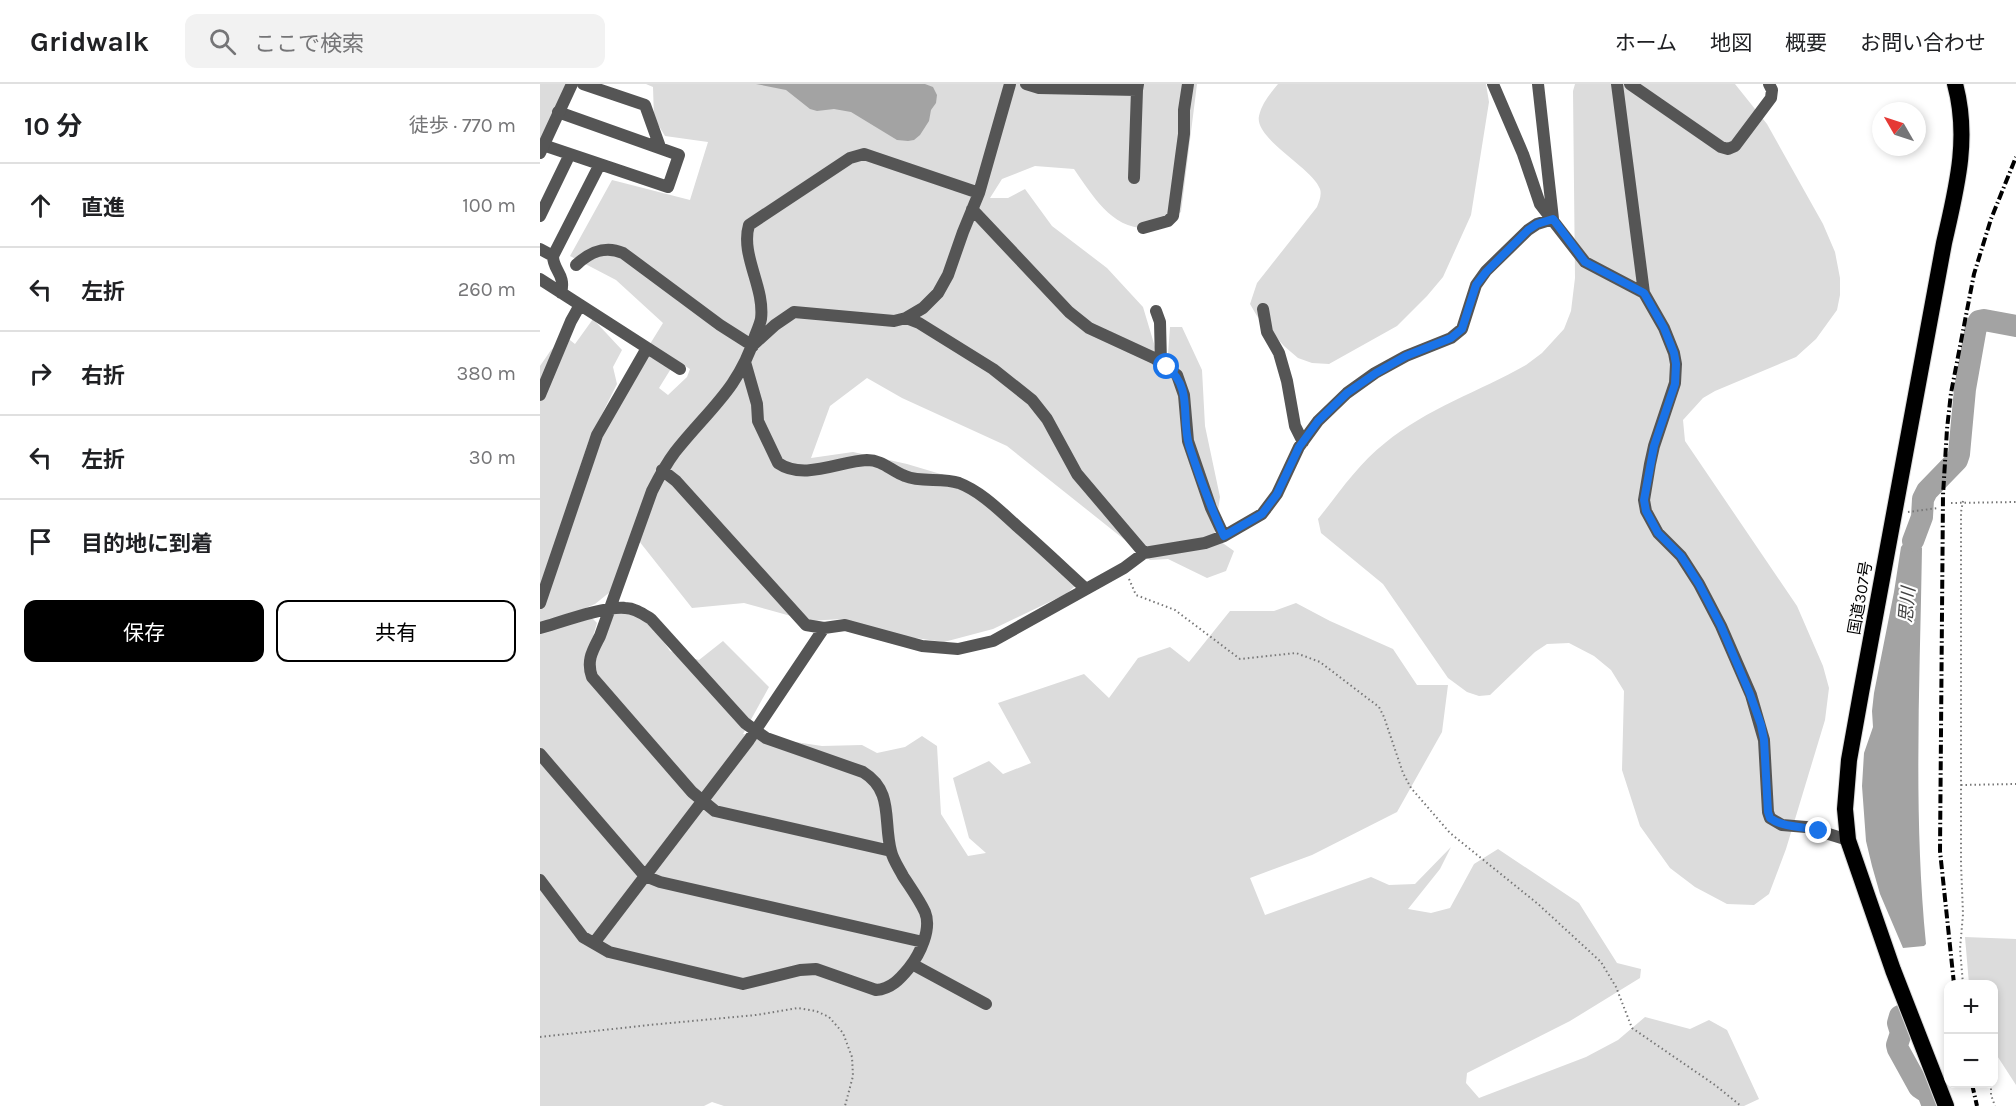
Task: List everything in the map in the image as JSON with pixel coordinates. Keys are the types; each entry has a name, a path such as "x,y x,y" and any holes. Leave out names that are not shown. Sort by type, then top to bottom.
{"highway":[{"name":"国道307号","path":"1946,1106 1893,970 1848,840 1845,809 1849,760 1942,255 1959,178 1963,123 1955,84"}],"street":[{"path":"558,112 679,155 668,187 570,154 542,149 558,112 572,84"},
{"path":"584,84 645,105 660,147"},
{"path":"753,346 775,324 794,312 894,321 906,318 922,308 938,293 948,275 980,193 1010,84"},
{"path":"1026,84 1039,88 1137,87 1134,177"},
{"path":"1143,228 1168,221 1173,216 1188,84"},
{"path":"1493,84 1523,154 1540,204 1585,262 1644,293"},
{"path":"1538,84 1553,219"},
{"path":"1617,84 1644,293 1671,344 1676,373 1675,384 1650,464 1644,500 1646,511 1658,533 1681,556 1699,584 1721,626 1750,694 1764,740 1770,818 1782,825 1806,827 1848,840"},
{"path":"1630,84 1721,147 1728,148 1735,146 1771,98 1772,90 1768,84"},
{"path":"540,216 570,154"},
{"path":"891,851 715,811 702,802 592,677 589,667 590,655 600,636 652,491 662,470 736,380 753,346 761,318 760,293 746,237 749,225 850,158 864,154 980,193"},
{"path":"561,293 562,277 553,261 554,256 600,164"},
{"path":"972,209 1068,312 1089,328 1161,363 1177,375 1184,395 1188,441 1207,498 1224,536"},
{"path":"662,470 676,481 806,625 824,628 845,625 922,646 958,649 993,641 1124,568 1144,553 1205,543 1224,536 1262,514 1277,494 1303,442 1318,421 1347,393 1376,373 1406,356 1451,338 1462,329 1476,285 1486,272 1528,230 1537,224 1553,219"},
{"path":"540,249 554,256"},
{"path":"576,265 587,255 599,250 614,249 623,253 753,346"},
{"path":"540,279 680,369"},
{"path":"540,395 580,305"},
{"path":"1263,309 1267,332 1279,353 1295,426 1303,442"},
{"path":"1156,311 1160,322 1161,363"},
{"path":"906,318 919,323 984,363 1032,400 1047,419 1077,474 1144,553"},
{"path":"540,603 597,435 647,348"},
{"path":"746,362 758,421 778,463 796,470 835,467 867,460 880,461 906,477 957,482 973,489 997,507 1086,589"},
{"path":"540,628 609,610 626,608 641,612 651,619 744,723 755,731 766,738 864,772 874,778 881,787 884,798 891,851 926,913 927,927 923,942 912,964 900,980 885,990 876,990 816,969 800,970 743,984 609,952 583,937 540,880"},
{"path":"594,943 755,731 824,628"},
{"path":"540,754 645,876 660,882 923,942"},
{"path":"912,964 986,1004"}],"path":[{"path":"1951,503 1963,501 2016,502"},
{"path":"1963,501 1960,512 1963,914 1960,949 1963,980"},
{"path":"1911,512 1938,508"},
{"path":"1124,568 1136,595 1175,610 1240,659 1296,653 1320,662 1378,707 1411,788 1450,832 1538,904 1601,962 1616,987 1632,1028 1716,1085 1741,1106"},
{"path":"1961,785 2016,784"},
{"path":"540,1037 756,1015 798,1008 816,1011 829,1017 843,1033 852,1057 853,1076 845,1106"},
{"path":"1991,1088 1995,1106"}],"shaded area":[{"path":"540,84 566,84 540,145"},
{"path":"646,84 792,84 894,91 881,84 1197,84 1181,212 1163,224 1152,228 1138,228 1115,218 1097,201 1074,169 1035,166 1002,179 990,198 1008,198 1025,189 1052,226 1107,268 1143,307 1155,347 1168,354 1170,327 1182,327 1202,370 1205,426 1220,497 1214,537 1234,551 1226,571 1207,578 1168,559 1150,560 1007,446 902,398 867,378 830,406 811,458 853,452 907,464 974,484 1080,582 1066,594 993,629 944,642 893,635 841,619 809,621 744,603 692,608 639,541 610,592 595,604 572,614 593,619 597,623 590,646 611,613 623,601 640,607 670,651 699,660 723,641 769,687 743,734 822,746 862,745 877,753 905,747 922,736 937,746 941,814 968,856 986,853 969,838 953,778 989,761 1003,774 1031,763 998,703 1084,674 1109,698 1138,658 1170,647 1189,662 1230,611 1274,611 1296,603 1393,649 1417,685 1448,685 1442,732 1397,812 1312,855 1250,878 1265,915 1371,877 1389,885 1415,884 1451,847 1440,869 1408,909 1431,913 1450,908 1474,864 1498,849 1579,903 1617,963 1641,969 1640,978 1570,1021 1467,1073 1466,1083 1479,1098 1586,1057 1618,1040 1645,1017 1690,1029 1709,1020 1727,1030 1759,1099 1744,1106 724,1106 712,1102 704,1106 540,1106 540,366 551,350 566,337 575,344 593,319 622,350 613,367 617,384 589,440 568,504 600,436 646,355 672,367 659,388 668,395 687,377 690,369 650,344 663,323 616,280 570,256 612,180 690,200 708,142 665,136 654,118 653,87"},
{"path":"1278,84 1486,84 1489,102 1471,215 1443,277 1397,326 1329,364 1312,363 1298,358 1257,316 1250,304 1257,283 1317,207 1320,196 1320,189 1315,181 1274,144 1260,125 1259,116 1262,107"},
{"path":"1575,84 1735,84 1767,124 1823,224 1835,252 1840,278 1837,310 1816,339 1796,357 1703,398 1683,420 1685,441 1797,606 1823,666 1829,688 1825,720 1786,849 1769,894 1754,905 1727,904 1695,887 1670,868 1640,826 1622,770 1624,691 1611,670 1594,656 1569,643 1547,644 1535,652 1490,695 1479,696 1467,692 1448,678 1383,584 1321,533 1318,519 1357,469 1375,451 1418,420 1526,365 1542,353 1564,329 1571,311 1575,278 1573,91"},
{"path":"1965,937 2016,939 2016,1085 1998,1057 1998,980 1969,980"}],"water":[{"path":"756,84 925,84 933,87 937,95 929,121 920,135 908,141 897,140 851,112 810,109 786,90"},
{"path":"1923,511 1924,516 1915,544 1922,548 1918,796 1926,944 1903,948 1880,894 1872,866 1866,841 1862,786 1864,753 1873,727 1874,693 1901,547 1904,543 1910,544 1916,517 1920,516"}],"waterway":[{"name":"思川","path":"1913,541 1922,517 1923,499 1927,491 1957,460 1959,454 1965,389 1976,327 1979,321 1984,320 2016,326"},
{"name":"思川","path":"1900,1016 1898,1023 1901,1033 1898,1049 1919,1087 1928,1093 1933,1106"}],"railway":[{"path":"1954,980 1940,851 1943,495 1947,429 1951,393 1974,274 1991,219 2016,157"},
{"path":"1973,1088 1977,1106"}],"route":[{"path":"1167,367 1177,375 1184,395 1188,441 1211,507 1224,536 1245,526 1262,514 1277,494 1299,447 1318,421 1347,393 1406,356 1451,338 1462,329 1476,285 1486,272 1528,230 1537,224 1553,219 1585,262 1644,293 1664,328 1674,353 1675,384 1654,446 1644,500 1646,511 1658,533 1681,556 1699,584 1721,626 1750,694 1764,740 1770,818 1782,825 1806,827 1819,831"}]}
